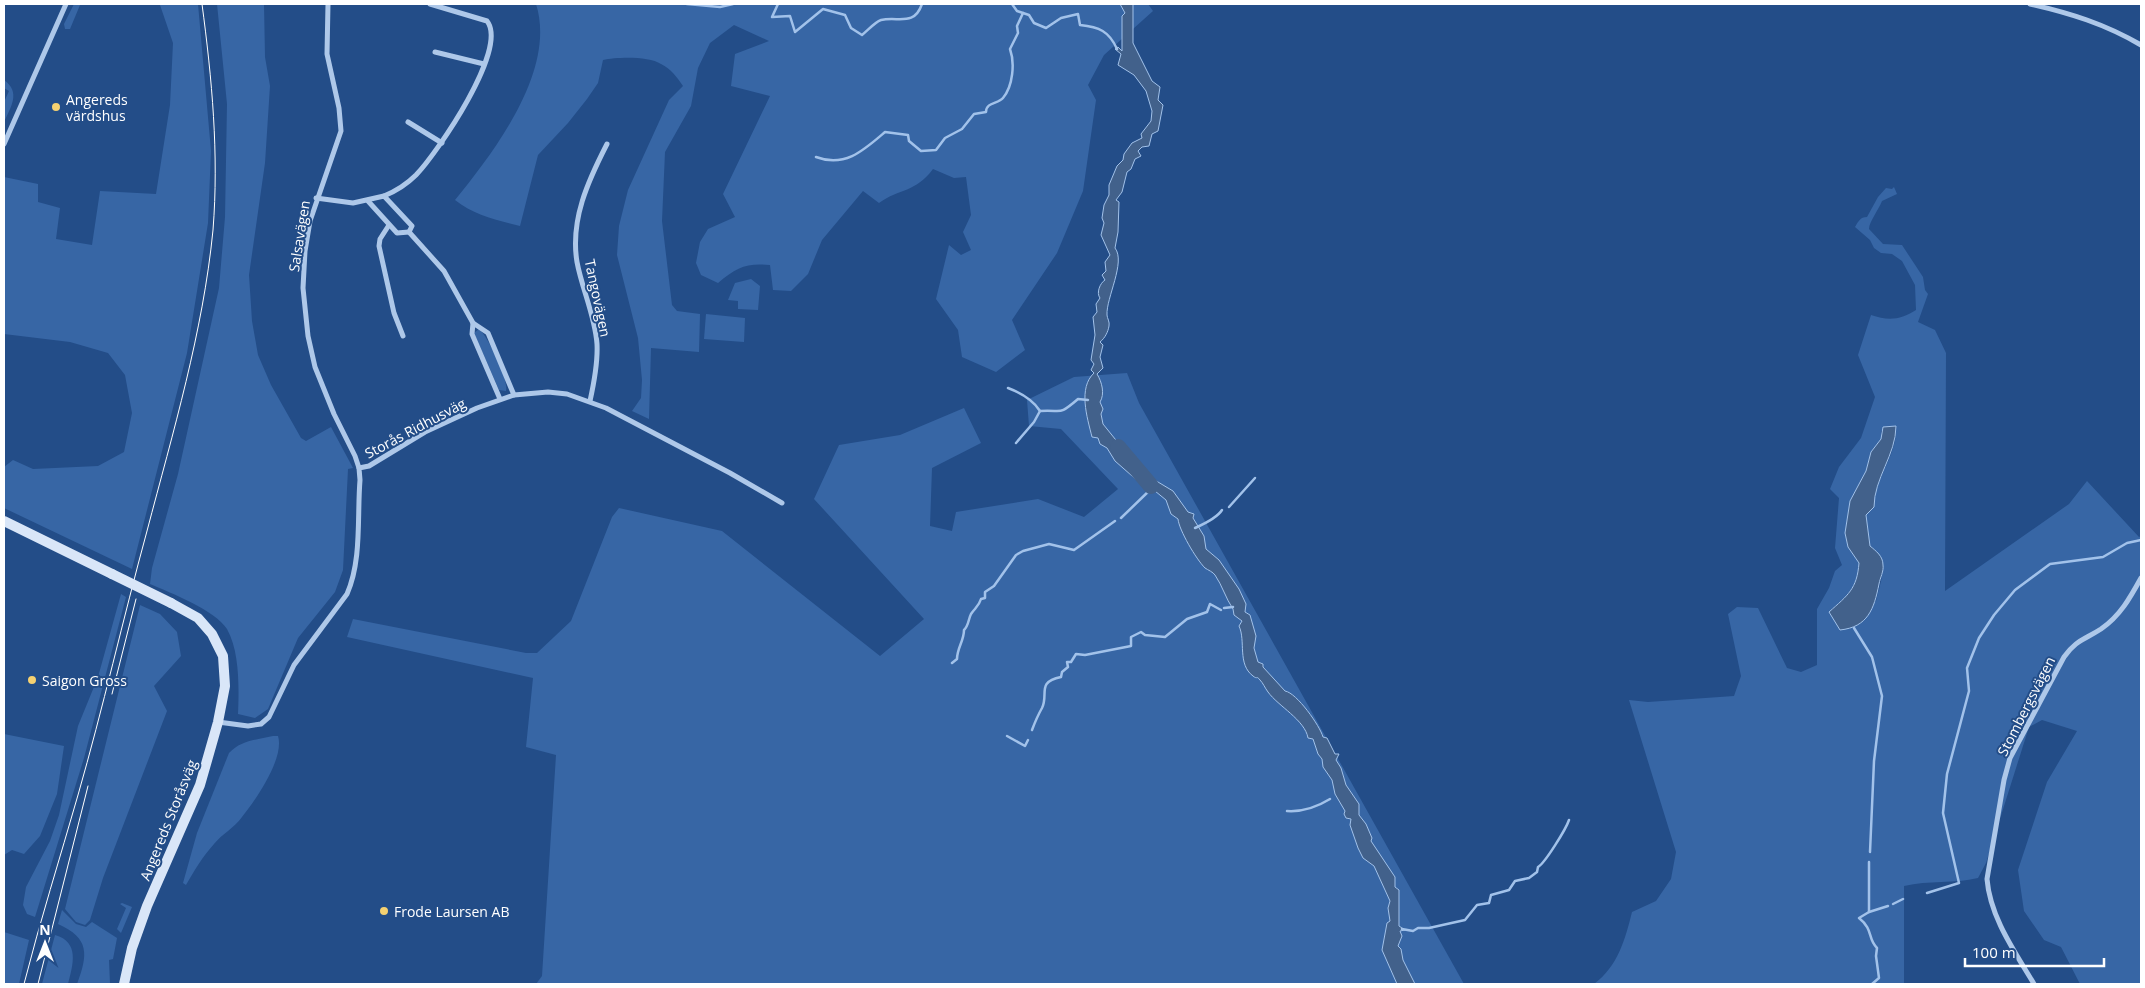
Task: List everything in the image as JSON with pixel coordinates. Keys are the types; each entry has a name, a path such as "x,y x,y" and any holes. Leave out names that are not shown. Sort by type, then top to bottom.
{"street":[{"path":"4,144 66,4"},
{"name":"Salsavägen","path":"328,4 327,54 339,108 340,131 316,198 310,221 303,270 308,336 320,382 359,468"},
{"path":"316,198 345,202 368,201 396,191 416,175 442,143 460,114 484,64 492,30 487,21 430,4"},
{"path":"2030,4 2078,15 2107,26 2141,45"},
{"path":"435,52 484,64"},
{"path":"408,122 442,143"},
{"name":"Tangovägen","path":"590,401 597,344 577,260 578,220 589,181 607,144"},
{"path":"384,196 412,226 409,232"},
{"path":"368,201 397,233 409,232"},
{"path":"389,225 380,239 379,246 394,313 403,336"},
{"path":"409,232 444,271 473,323 488,333 514,395"},
{"path":"473,323 472,334 500,399"},
{"name":"Storås Ridhusväg","path":"218,722 248,726 261,724 270,718 294,665 347,594 352,583 355,561 360,480 359,468 369,466 442,423 500,399 514,395 554,392 590,401 730,473 782,503"},
{"name":"Angereds Storåsväg","path":"4,521 198,618 207,626 223,656 224,686 218,722 200,785 140,926 124,984"},
{"name":"Stombergsvägen","path":"2034,984 2006,937 1988,894 1987,879 2006,773 2010,758 2064,657 2073,644 2101,629 2121,613 2141,578"}],"shaded area":[{"path":"74,4 80,5 70,29 65,29 64,24"},
{"path":"157,4 198,4 211,151 208,223 187,353 132,569 4,508 4,467 13,460 33,469 98,466 124,452 132,413 125,375 108,353 70,342 4,334 4,177 38,184 38,202 60,208 56,239 92,245 100,191 156,194 170,105 173,43 160,5"},
{"path":"217,4 264,4 265,57 270,86 265,163 249,275 252,321 258,355 271,385 301,438 306,441 331,427 353,468 348,469 343,570 335,592 298,638 268,709 255,718 238,714 236,659 227,629 213,615 203,609 150,584 152,568 178,474 219,288 225,217 227,104"},
{"path":"536,4 1148,4 1153,11 1104,55 1088,85 1096,100 1083,191 1057,253 1012,320 1025,350 996,372 962,357 958,330 936,299 949,245 961,255 971,250 963,232 971,215 966,177 954,178 933,169 914,186 879,203 863,191 822,240 808,274 791,291 773,290 770,265 742,267 718,283 701,275 696,263 700,242 708,229 735,217 723,194 770,96 731,86 735,54 769,41 734,25 710,43 698,68 691,106 665,152 662,221 672,305 677,311 700,314 699,352 651,348 649,419 632,411 641,398 642,380 638,338 617,255 619,226 628,190 669,100 683,86 674,74 656,61 641,58 603,60 598,83 568,123 538,155 520,226 478,213 455,200 471,181 503,134 518,109 530,82 538,56 540,29"},
{"path":"1120,4 1133,4 1133,43 1152,81 1160,87 1158,100 1163,105 1158,131 1152,134 1149,146 1142,147 1138,151 1141,156 1135,159 1131,169 1127,172 1122,192 1116,200 1119,202 1118,232 1115,248 1118,254 1118,262 1107,315 1109,328 1105,337 1100,342 1103,345 1100,357 1103,368 1097,374 1102,388 1100,402 1103,409 1101,414 1103,424 1132,460 1133,467 1146,470 1153,479 1173,491 1188,512 1194,514 1193,518 1204,536 1206,549 1219,560 1239,589 1246,604 1245,612 1250,615 1256,636 1254,648 1258,662 1263,664 1263,667 1285,691 1296,697 1313,718 1323,737 1327,738 1335,754 1339,754 1336,760 1341,768 1346,785 1359,804 1359,815 1366,824 1372,838 1371,841 1395,877 1395,887 1399,890 1399,926 1405,930 1400,931 1402,936 1398,946 1401,949 1403,960 1415,984 1397,984 1382,950 1387,923 1390,921 1388,908 1390,901 1374,866 1363,858 1358,848 1350,825 1351,819 1346,818 1344,814 1345,811 1335,794 1332,780 1323,767 1322,759 1318,754 1313,739 1308,738 1306,731 1297,719 1272,697 1259,679 1248,671 1243,659 1242,638 1239,626 1242,621 1234,615 1233,609 1215,575 1201,564 1181,530 1178,519 1171,514 1166,500 1155,491 1148,490 1115,461 1107,448 1100,444 1098,438 1092,437 1086,412 1085,395 1089,379 1094,373 1091,370 1094,364 1091,360 1095,335 1093,317 1097,312 1096,304 1100,298 1098,294 1099,288 1105,280 1102,275 1106,271 1105,262 1110,255 1101,235 1104,223 1102,218 1104,205 1109,195 1109,185 1117,166 1123,160 1124,154 1132,143 1142,138 1141,134 1151,121 1152,111 1146,91 1134,75 1118,65 1121,54 1115,49 1118,47 1122,51 1122,16 1125,13"},
{"path":"4,80 12,90 13,100 4,122 4,102 9,91 4,88"},
{"path":"1894,187 1897,194 1882,201 1869,229 1883,244 1902,245 1923,277 1925,290 1928,294 1918,322 1935,330 1946,353 1945,591 2069,504 2087,481 2139,537 2141,536 2141,984 2080,984 2061,947 2044,940 2024,911 2018,870 2047,782 2077,731 2042,720 2029,727 1986,863 1978,878 1904,886 1904,984 1594,984 1615,961 1632,912 1656,901 1671,879 1676,852 1629,700 1648,702 1734,696 1741,676 1728,614 1737,607 1758,608 1787,668 1801,672 1817,665 1817,609 1829,588 1835,571 1842,565 1835,548 1839,498 1830,489 1839,467 1861,438 1875,397 1858,355 1871,315 1883,318 1900,318 1916,310 1915,285 1902,261 1892,254 1881,253 1874,248 1870,240 1855,227 1861,219 1867,217 1878,197 1886,188 1892,189","holes":["1896,426 1896,437 1878,486 1874,507 1866,515 1870,546 1880,559 1882,565 1882,578 1876,601 1836,622 1829,612 1854,585 1858,572 1859,563 1848,547 1845,533 1850,501 1866,471 1871,452 1881,439 1881,431"]},
{"path":"751,279 760,286 758,310 738,309 738,301 728,300 735,283"},
{"path":"706,314 745,318 744,342 704,339"},
{"path":"479,329 497,359 504,378 506,391 499,390 474,333"},
{"path":"1127,373 1139,403 1464,984 536,984 542,976 556,755 526,747 533,678 347,637 353,619 526,653 537,653 571,621 612,517 619,508 722,531 880,656 924,619 814,499 839,445 900,435 964,408 981,443 932,468 930,526 952,531 956,512 1038,499 1084,517 1118,489 1061,429 1029,426 1027,400 1074,377"},
{"path":"1896,426 1893,447 1877,486 1874,507 1866,515 1870,546 1879,554 1883,562 1883,570 1875,601 1872,609 1863,621 1850,628 1840,630 1829,612 1854,585 1859,563 1848,547 1845,533 1850,501 1866,471 1871,452 1881,439 1883,427"},
{"path":"121,594 126,597 84,758 35,917 27,914 23,905 26,887 50,841 59,815 78,726 98,677"},
{"path":"140,605 160,614 177,632 181,656 154,686 167,711 103,878 90,920 85,925 76,922 65,909"},
{"path":"4,734 64,746 57,794 40,836 24,854 12,850 4,855"},
{"path":"278,736 279,745 268,779 239,821 217,840 206,854 186,885 183,883 197,833 229,753 244,743"},
{"path":"120,904 132,907 121,933 117,929 126,908"},
{"path":"62,910 76,924 86,927 92,922 117,938 113,959 109,960 110,984 77,984 83,964 84,948 76,935 58,924"},
{"path":"4,932 29,940 19,984 4,984"},
{"path":"55,935 63,938 71,949 73,955 72,969 68,984 42,984"}],"waterway":[{"path":"687,4 720,7 733,4"},
{"path":"778,4 772,17 790,16 795,32 823,9 845,15 851,28 862,35 881,20 905,19 915,16 922,4"},
{"path":"1012,4 1017,11 1029,15 1034,23 1046,28 1061,18 1078,14 1080,25 1103,31 1111,38 1117,49"},
{"path":"816,157 826,160 845,159 862,151 885,132 908,135 909,141 921,151 936,150 945,138 962,129 974,114 986,112 988,106 1003,98 1011,81 1012,55 1010,49 1018,33 1017,26 1023,13"},
{"path":"1008,388 1026,397 1040,411"},
{"path":"1040,411 1060,411 1078,399 1088,400"},
{"path":"1016,443 1034,422 1040,411"},
{"path":"1118,447 1151,486"},
{"path":"1229,507 1255,478"},
{"path":"1121,518 1151,489"},
{"path":"1195,528 1214,518 1222,510"},
{"path":"952,663 957,659 964,630 971,614 981,599 985,598 985,592 994,586 1016,555 1023,551 1049,544 1074,550 1115,521"},
{"path":"1927,893 1959,883 1943,813 1947,774 1969,691 1967,668 1979,638 1994,615 2015,590 2050,564 2103,557 2127,543 2141,540"},
{"path":"1032,730 1044,703 1046,685 1053,679 1061,677 1062,672 1068,667 1067,662 1071,662 1076,654 1085,655 1131,646 1131,637 1141,632 1145,635 1165,637 1187,619 1207,612 1210,604 1221,610"},
{"path":"1224,608 1233,607"},
{"path":"1854,628 1872,657 1882,696 1874,761 1870,852"},
{"path":"1007,736 1025,746 1028,740"},
{"path":"1287,811 1309,808 1330,799"},
{"path":"1402,929 1413,931 1418,928 1429,928 1465,920 1477,905 1489,903 1491,895 1509,890 1515,881 1529,878 1537,872 1538,867 1555,845 1569,820"},
{"path":"1869,862 1869,912 1859,918 1867,926 1872,941 1877,948 1876,956 1879,978 1872,984"},
{"path":"1893,904 1903,899"},
{"path":"1869,912 1888,906"}],"tram line":[{"path":"24,984 96,729 177,419 202,306 215,202 215,145 209,60 202,4"},
{"path":"112,694 136,599"},
{"path":"38,984 88,786"}],"place":[{"name":"Angereds värdshus","path":"56,107"},
{"name":"Saigon Gross","path":"32,680"},
{"name":"Frode Laursen AB","path":"384,911"}]}
